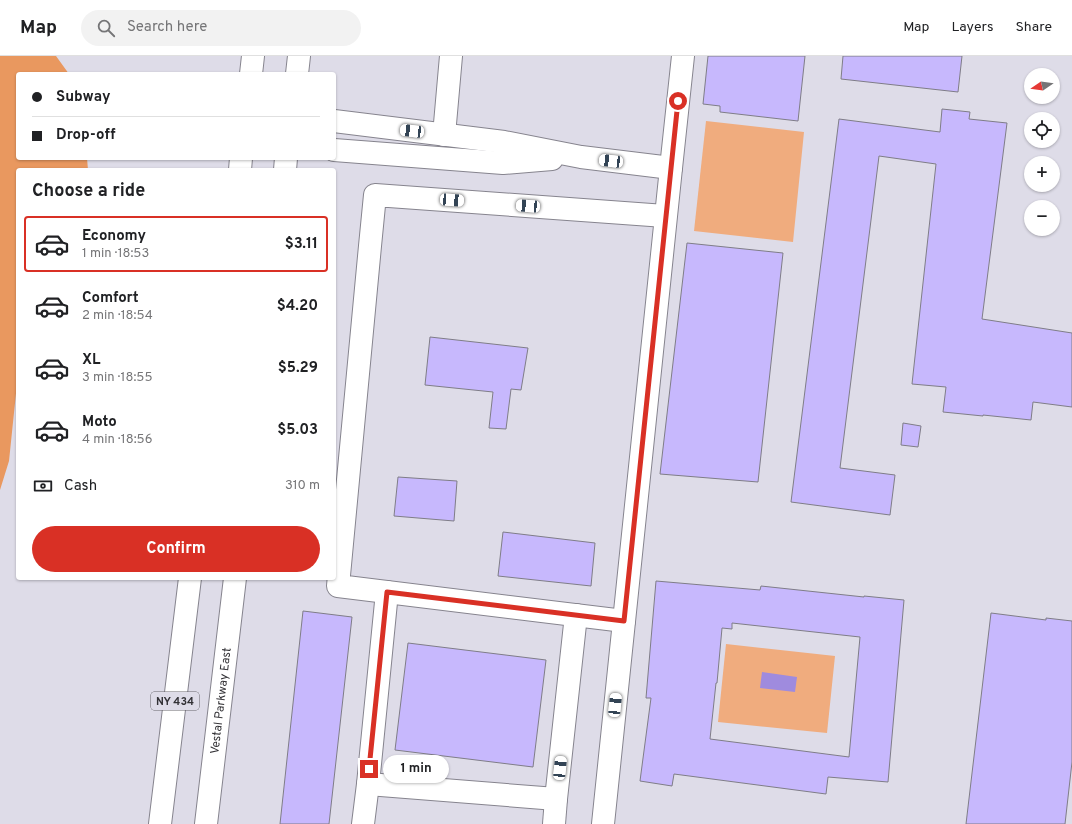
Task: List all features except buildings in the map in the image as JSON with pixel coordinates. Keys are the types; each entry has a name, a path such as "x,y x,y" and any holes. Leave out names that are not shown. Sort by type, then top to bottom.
{"main road":[{"path":"251,72 254,56"},
{"path":"444,135 451,56"},
{"path":"603,824 670,168 684,56"},
{"path":"336,121 504,142 581,157 670,168"},
{"path":"336,150 503,163 581,157"},
{"path":"624,621 338,586 375,195 666,216"},
{"name":"NY 434","path":"160,824 190,580"},
{"name":"Vestal Parkway East","path":"206,824 236,580"},
{"path":"363,824 387,592"},
{"path":"554,824 576,615"},
{"path":"368,784 556,799"}],"shaded area":[{"path":"0,56 56,56 68,72 16,72 16,160 87,160 88,168 16,168 16,393 9,461 0,490"},
{"path":"706,121 804,132 793,242 694,231"},
{"path":"726,644 835,656 827,733 718,722"},
{"path":"762,672 797,677 795,692 760,688"}],"route":[{"path":"369,769 387,592 624,621 678,101"}]}
